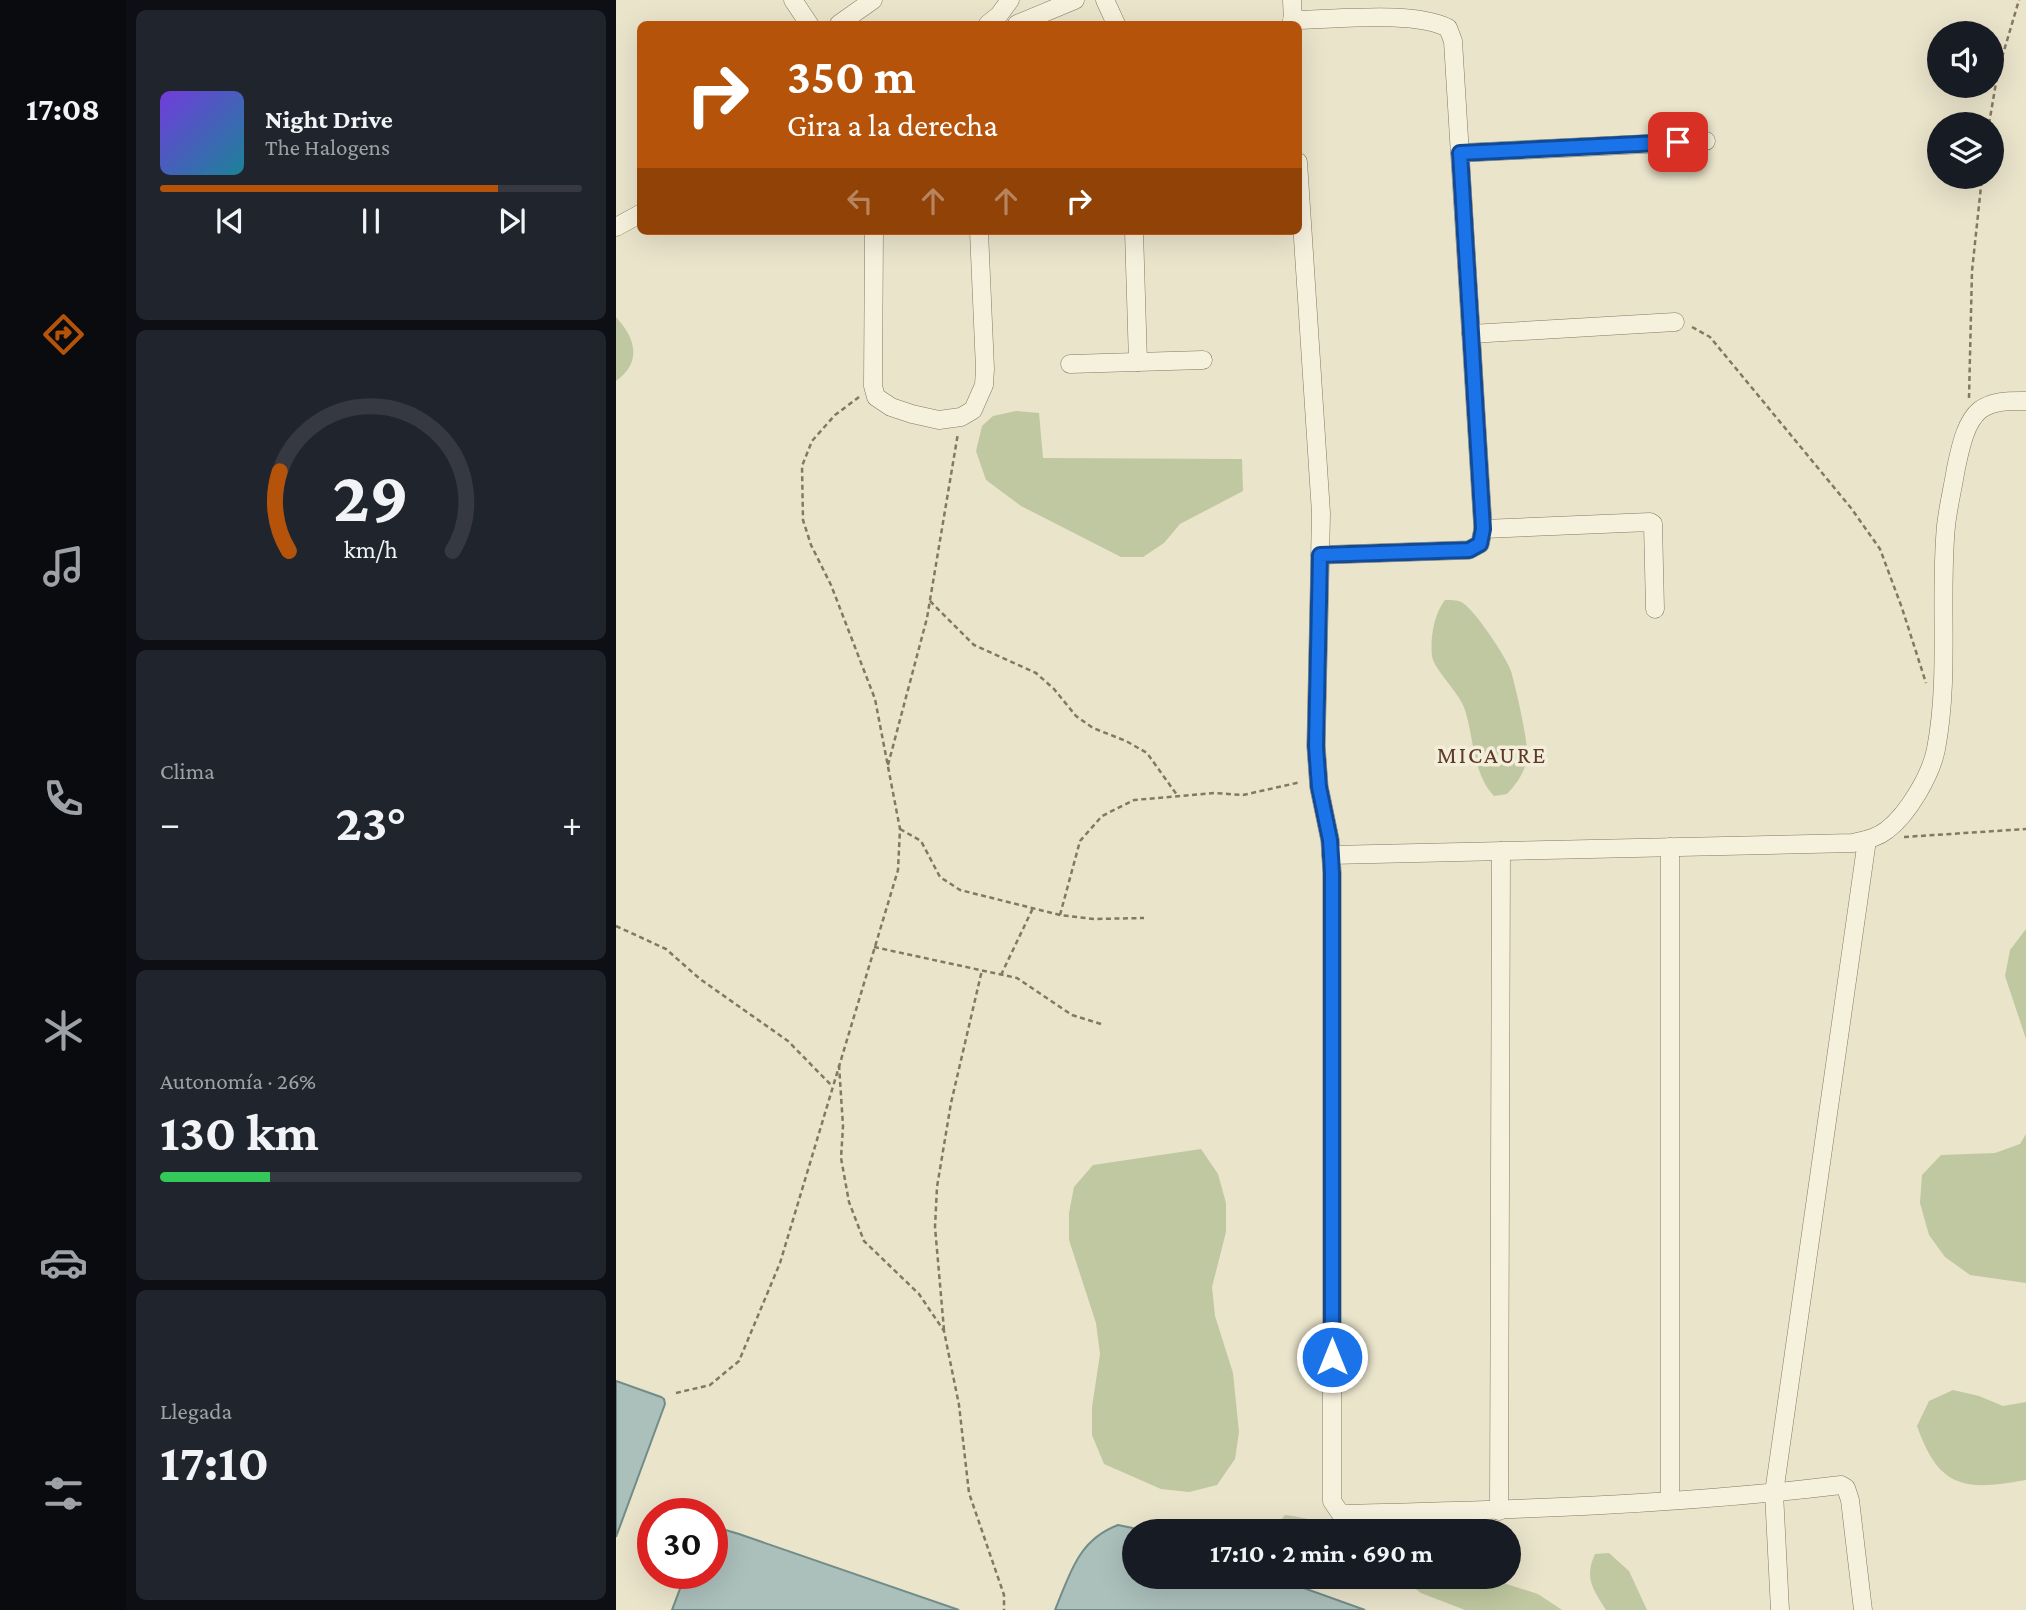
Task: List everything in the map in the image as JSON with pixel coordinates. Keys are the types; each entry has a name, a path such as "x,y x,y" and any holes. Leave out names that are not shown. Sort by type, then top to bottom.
{"street":[{"path":"793,0 807,21"},
{"path":"843,21 873,0"},
{"path":"992,21 1010,0"},
{"path":"1022,21 1043,7 1075,0"},
{"path":"1105,0 1115,21"},
{"path":"1292,0 1292,21"},
{"path":"1302,22 1414,18 1448,28 1453,41 1483,529 1480,544 1469,550 1320,555"},
{"path":"1460,153 1706,141"},
{"path":"616,227 637,216"},
{"path":"1302,223 1321,513 1316,746 1318,778 1331,855 1332,1501 1340,1513 1346,1514 1499,1511 1774,1493 1841,1485 1846,1488 1850,1500 1863,1610"},
{"path":"874,235 873,386 876,397 891,407 912,415 939,420 961,416 973,410 984,385 979,235"},
{"path":"1134,235 1138,362"},
{"path":"1471,334 1675,322"},
{"path":"1070,364 1203,360"},
{"path":"1331,855 1853,843 1886,831 1902,816 1920,788 1935,751 1942,696 1946,525 1958,459 1968,426 1978,411 1988,405 2026,401"},
{"path":"1483,529 1650,522 1653,524 1654,609"},
{"path":"1780,1610 1774,1493 1867,840"},
{"path":"1670,846 1670,1500"},
{"path":"1499,1511 1501,850"}],"path":[{"path":"1991,112 1998,71 2019,0"},
{"path":"1969,400 1972,271 1981,189"},
{"path":"1675,322 1710,337 1851,508 1880,549 1927,684"},
{"path":"676,1393 710,1385 739,1361 779,1263 898,870 900,829 875,699 803,520 802,466 812,441 835,415 873,386"},
{"path":"887,768 930,601 961,416"},
{"path":"930,601 974,645 1037,673 1076,716 1093,728 1147,753 1177,796"},
{"path":"1060,915 1080,841 1102,816 1134,800 1215,793 1243,795 1318,778"},
{"path":"900,829 921,841 940,877 960,890 1060,915 1094,919 1144,918"},
{"path":"1897,837 2026,829"},
{"path":"1001,975 1032,908"},
{"path":"616,926 666,949 700,979 788,1041 832,1086"},
{"path":"874,947 1017,978 1072,1015 1101,1024"},
{"path":"982,971 951,1103 937,1187 935,1227 944,1331 959,1405 969,1493 1004,1595 1004,1610"},
{"path":"839,1061 843,1126 841,1158 849,1202 864,1241 919,1294 944,1331"}],"green space":[{"path":"616,317 632,342 633,358 630,366 616,381"},
{"path":"1016,411 1039,413 1043,458 1242,459 1243,491 1180,524 1164,543 1143,557 1121,557 1021,506 986,480 976,451 982,426 993,416"},
{"path":"1445,600 1461,602 1473,613 1497,645 1511,671 1524,726 1527,756 1525,767 1507,794 1494,796 1487,787 1478,767 1465,710 1432,656 1432,634 1438,612"},
{"path":"2026,929 2026,1039 2005,976 2010,950"},
{"path":"2026,1134 2026,1283 1970,1275 1945,1257 1929,1235 1920,1203 1922,1175 1941,1155 1995,1153 2020,1144"},
{"path":"1201,1149 1218,1174 1226,1203 1226,1232 1212,1287 1215,1316 1233,1373 1239,1432 1235,1459 1217,1485 1189,1492 1161,1489 1104,1464 1092,1435 1092,1407 1100,1354 1096,1323 1069,1240 1069,1213 1074,1187 1093,1165"},
{"path":"1953,1390 1979,1396 2003,1406 2026,1402 2026,1480 1971,1484 1957,1481 1945,1474 1935,1463 1917,1426 1929,1401"},
{"path":"1285,1515 1308,1519 1282,1519"},
{"path":"1609,1553 1629,1571 1647,1610 1606,1610 1594,1589 1590,1570 1595,1554"},
{"path":"1416,1589 1521,1589 1538,1594 1562,1610 1465,1610"}],"shaded area":[{"path":"616,1381 661,1397 665,1404 616,1537"},
{"path":"1122,1526 1122,1589 1306,1589 1365,1610 1055,1610 1077,1560 1084,1549 1104,1531"},
{"path":"728,1531 959,1610 672,1610 680,1589 728,1589"}],"district":[{"name":"MICAURE","path":"1492,754"}],"route":[{"path":"1332,1357 1332,873 1330,840 1319,787 1316,746 1320,555 1469,550 1480,544 1483,529 1460,153 1678,142"}]}
